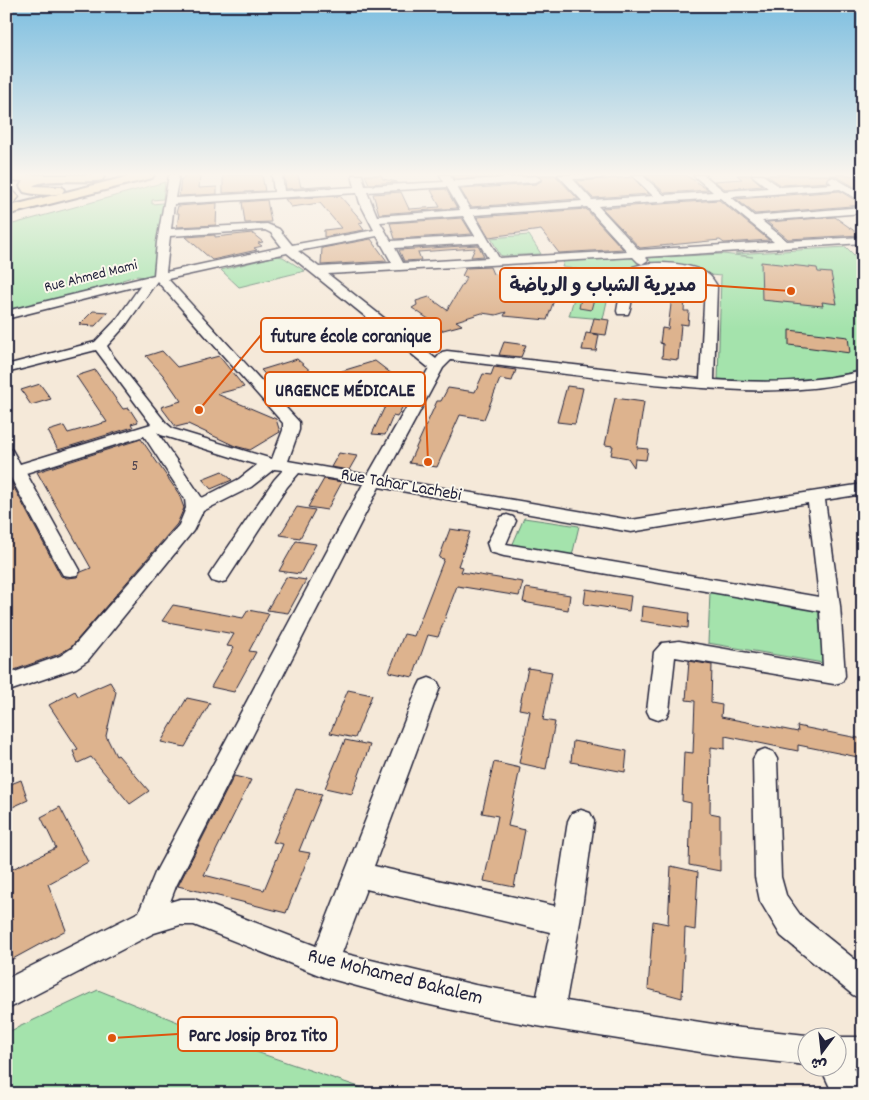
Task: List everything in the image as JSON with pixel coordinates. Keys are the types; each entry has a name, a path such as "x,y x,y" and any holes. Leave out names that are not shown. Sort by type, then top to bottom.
{"street":[{"path":"6,369 100,345 109,338 155,278 166,226"},
{"path":"377,226 399,266"},
{"path":"474,226 495,261"},
{"path":"611,226 647,267"},
{"path":"761,226 784,245"},
{"path":"165,233 267,227 275,231 289,249 437,367"},
{"name":"Rue Ahmed Mami","path":"6,315 155,278 289,249 380,232"},
{"path":"387,245 482,239"},
{"path":"317,271 863,240"},
{"path":"848,241 863,252"},
{"path":"623,311 632,276 636,271 647,267 678,269 706,279 711,286 707,384"},
{"path":"155,278 198,321 291,422 291,430 281,465 280,484 219,576"},
{"path":"100,345 154,428 188,490 195,508"},
{"path":"150,921 164,882 374,480 437,367 447,355 590,373 707,384 788,387 826,384 863,375"},
{"path":"11,473 154,428"},
{"name":"Rue Tahar Lachebi","path":"154,428 180,438 281,465 631,526 863,489"},
{"path":"6,453 11,473 70,570"},
{"path":"6,684 68,662 80,654 187,527 195,508 281,465"},
{"path":"658,711 665,652 669,649 679,649 834,676 830,606 816,497"},
{"path":"507,521 496,543 497,548 504,550 830,606"},
{"path":"324,963 428,687"},
{"path":"765,759 768,877 774,901 791,926 863,985"},
{"path":"549,1013 566,922 581,821"},
{"path":"358,875 566,922"},
{"name":"Rue Mohamed Bakalem","path":"6,996 150,921 180,912 194,912 324,963 456,996 732,1042 796,1049"},
{"path":"846,1052 863,1052"},
{"path":"841,1078 850,1094"}],"green space":[{"path":"6,226 160,226 153,278 146,279 134,276 122,280 124,284 6,312"},
{"path":"529,235 541,254 503,256 500,255 491,238"},
{"path":"846,247 857,258 863,281 863,369 825,379 774,382 718,379 721,276 710,275 691,268 654,265 647,258 722,254 753,257 735,254"},
{"path":"277,256 283,257 305,271 239,287 221,270"},
{"path":"633,257 640,266 624,274 620,283 611,283 603,319 569,316 582,270 562,267 564,261"},
{"path":"524,518 579,526 572,556 512,546"},
{"path":"710,592 818,610 823,663 708,643"},
{"path":"98,990 230,1043 362,1088 389,1094 6,1094 6,1033"}],"building":[{"path":"340,226 361,226 364,230 324,237 324,230 341,228"},
{"path":"391,226 467,226 472,234 395,239"},
{"path":"483,226 602,226 623,249 559,253 541,230 489,237"},
{"path":"619,226 752,226 769,240 724,243 720,240 640,248"},
{"path":"772,226 848,226 860,235 788,239"},
{"path":"252,233 263,242 258,243 262,246 254,248 257,250 212,260 186,237 215,235 215,237"},
{"path":"371,239 387,261 321,265 322,248"},
{"path":"478,245 484,256 471,257 475,248 418,252 421,260 404,261 399,250"},
{"path":"761,262 817,268 818,272 831,273 837,304 822,302 823,306 762,300"},
{"path":"490,267 493,274 503,275 528,268 564,272 547,320 504,316 506,312 496,315 482,313 456,321 462,325 436,332 421,323 430,320 412,308 417,305 416,301 429,297 447,310 467,277 462,276 466,268"},
{"path":"582,294 595,295 591,310 579,308"},
{"path":"672,296 685,298 684,311 689,311 688,325 681,324 678,360 662,358 663,344 660,343 662,328 668,329"},
{"path":"93,311 108,312 95,326 79,325"},
{"path":"594,318 609,320 606,335 590,333"},
{"path":"789,330 848,337 850,353 789,345"},
{"path":"586,333 599,335 596,351 582,350"},
{"path":"504,342 526,345 521,357 499,355"},
{"path":"162,351 177,367 219,356 244,387 217,394 276,419 280,432 250,450 235,446 188,424 176,427 161,407 181,401 163,375 146,356"},
{"path":"297,359 321,380 303,386 315,398 293,405 261,370"},
{"path":"375,361 401,381 367,393 342,371"},
{"path":"494,367 516,370 512,381 500,379 484,419 460,415 437,467 409,463 437,401 441,401 448,388 475,392 483,374 491,375"},
{"path":"95,370 123,409 129,408 138,422 131,424 133,427 58,450 48,431 64,426 68,433 107,422 76,376"},
{"path":"40,384 51,399 31,405 21,390"},
{"path":"567,386 583,388 575,424 557,422"},
{"path":"615,398 644,402 637,448 648,449 646,460 635,459 634,467 628,458 611,455 613,446 605,445"},
{"path":"388,400 403,406 397,417 393,416 385,435 372,434"},
{"path":"141,439 179,494 184,508 177,524 71,647 59,654 6,673 6,481 10,480 61,576 67,578 77,577 81,572 91,568 37,472"},
{"path":"339,453 357,456 349,470 331,467"},
{"path":"222,471 232,480 211,489 202,479"},
{"path":"324,479 342,482 327,510 308,507"},
{"path":"297,507 315,510 300,538 280,535"},
{"path":"450,529 470,532 458,566 463,567 461,572 523,582 519,596 457,586 438,637 428,635 413,677 389,672 404,634 414,636 444,559 439,558"},
{"path":"296,541 316,544 300,574 279,571"},
{"path":"286,577 306,580 288,613 267,610"},
{"path":"526,588 570,595 568,610 523,602"},
{"path":"586,589 631,596 629,611 584,604"},
{"path":"173,605 243,618 248,610 269,614 249,651 256,652 234,692 211,687 234,647 227,646 234,634 162,621"},
{"path":"642,606 689,613 688,628 641,621"},
{"path":"689,661 712,665 711,703 722,705 721,717 798,732 797,726 863,739 863,758 798,745 798,751 725,736 725,749 711,747 710,813 720,815 720,871 689,865 691,803 682,801 684,752 693,753 695,701 686,700"},
{"path":"528,668 552,672 543,720 555,722 546,769 519,763 530,711 519,709"},
{"path":"110,682 116,692 106,736 116,756 118,755 149,791 130,804 91,757 78,763 73,751 78,749 49,705 75,691 78,696"},
{"path":"348,690 372,695 355,738 330,733"},
{"path":"187,698 210,703 185,747 161,742"},
{"path":"345,740 370,745 352,794 325,788"},
{"path":"573,741 627,751 625,772 571,762"},
{"path":"494,762 520,768 508,826 525,830 514,887 484,881 498,816 482,813"},
{"path":"234,776 251,780 204,875 264,890 283,844 273,842 296,789 322,794 299,851 310,853 286,913 178,886"},
{"path":"21,780 28,800 6,810 6,786"},
{"path":"60,807 88,862 48,884 66,930 11,960 6,947 6,872 56,848 41,817"},
{"path":"671,866 698,872 695,930 685,928 682,998 648,989 653,921 668,924"}],"place":[{"name":"مديرية الشباب و الرياضة","path":"791,291"},
{"name":"future école coranique","path":"199,410"},
{"name":"URGENCE MÉDICALE","path":"428,462"},
{"name":"Parc Josip Broz Tito","path":"112,1038"}]}
